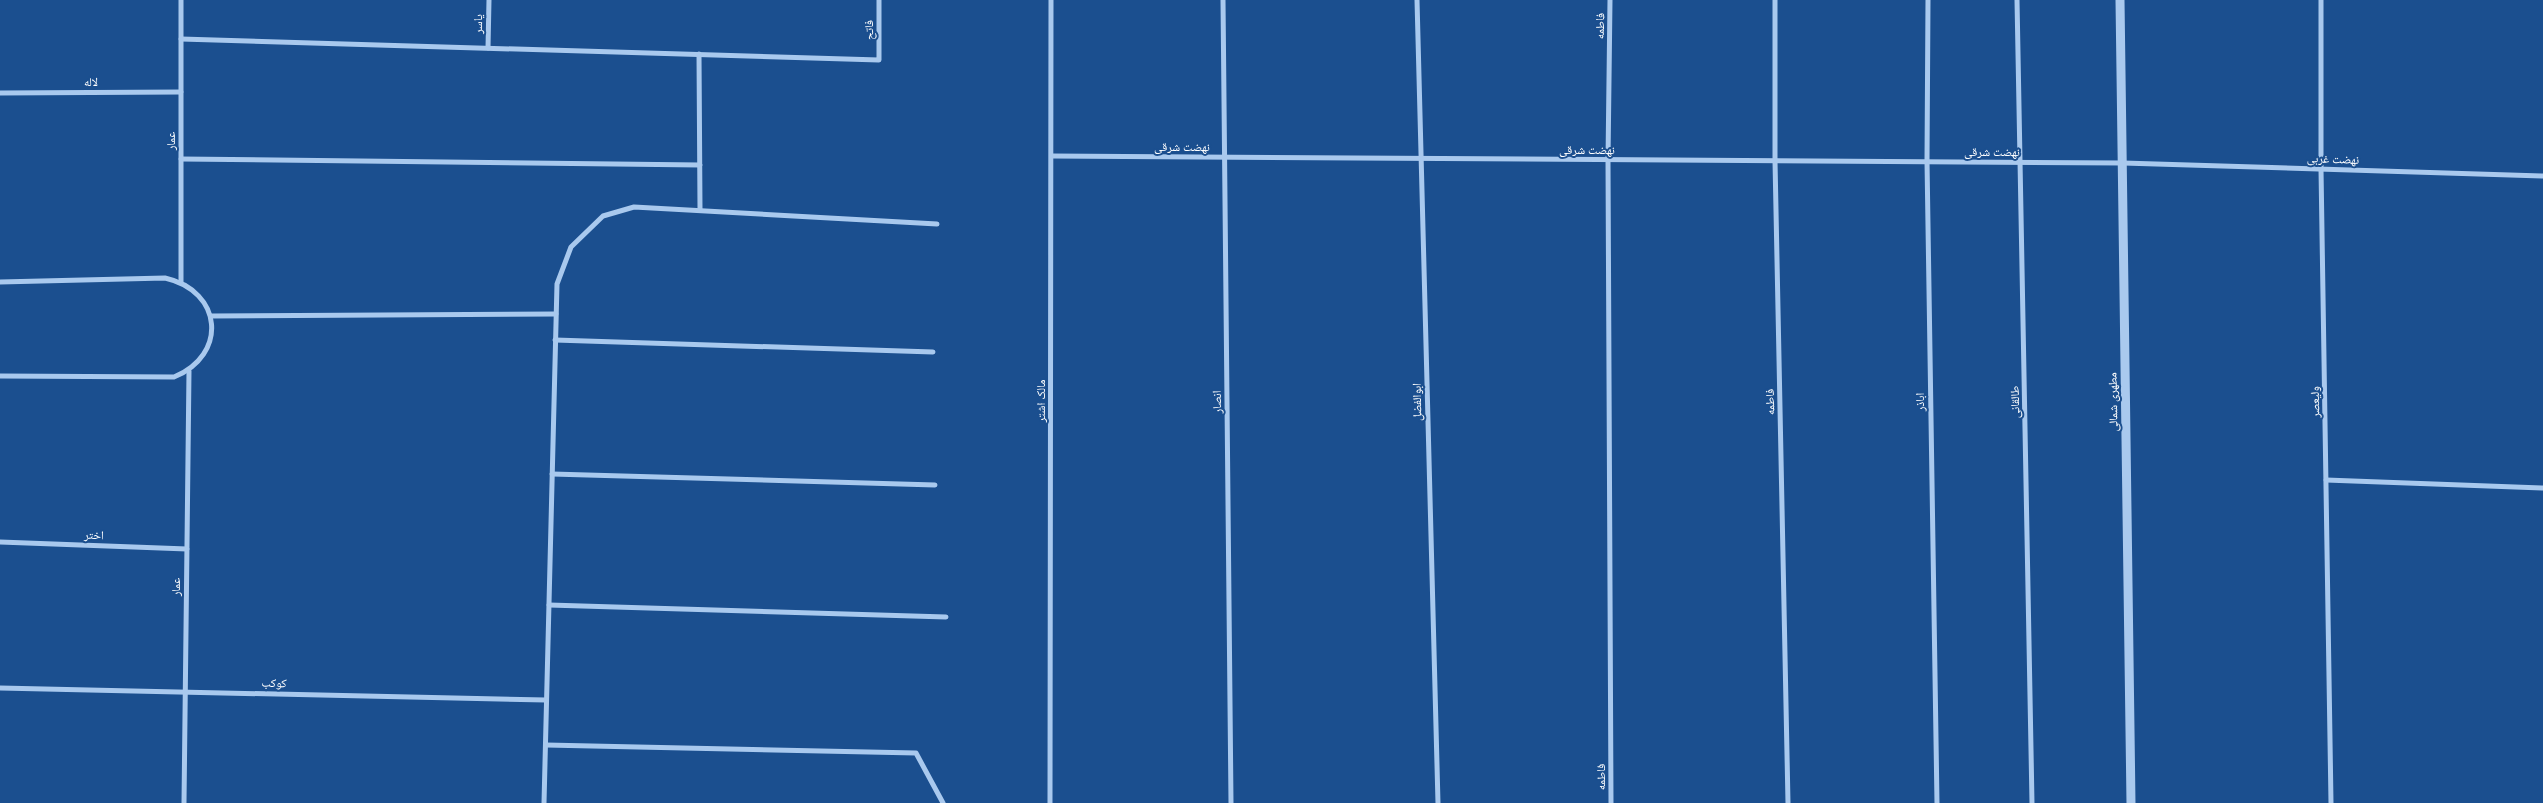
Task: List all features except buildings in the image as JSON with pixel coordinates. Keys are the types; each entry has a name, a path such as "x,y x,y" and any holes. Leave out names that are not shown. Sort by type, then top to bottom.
{"street":[{"name":"عمار","path":"181,0 181,282"},
{"name":"یاسر","path":"488,48 489,0"},
{"name":"فاتح","path":"699,54 879,60 878,0"},
{"name":"مالک اشتر","path":"1050,803 1051,0"},
{"name":"انصار","path":"1223,0 1231,803"},
{"name":"ابوالفضل","path":"1417,0 1438,803"},
{"name":"فاطمه","path":"1610,0 1608,160 1611,803"},
{"name":"فاطمه","path":"1775,0 1775,160 1788,803"},
{"name":"اباذر","path":"1928,0 1926,161 1937,803"},
{"name":"طالقانی","path":"2017,0 2032,803"},
{"name":"مطهری شمالی","path":"2120,0 2131,803"},
{"name":"ولیعصر","path":"2320,0 2331,803"},
{"path":"181,39 699,54 700,209"},
{"name":"لاله","path":"0,93 181,92"},
{"name":"نهضت شرقی","path":"1052,156 2123,163"},
{"path":"181,159 700,165"},
{"name":"نهضت غربی","path":"2123,163 2543,176"},
{"path":"544,803 557,284 571,247 603,216 634,207 700,209 936,224"},
{"path":"0,282 166,278 181,282 194,290 204,302 211,316 212,332 208,347 200,360 189,371 174,377 0,376"},
{"path":"211,316 556,314"},
{"path":"555,340 933,352"},
{"name":"عمار","path":"184,803 189,371"},
{"path":"552,474 935,485"},
{"path":"2326,480 2543,488"},
{"name":"اختر","path":"0,542 187,549"},
{"path":"549,605 946,617"},
{"name":"کوکب","path":"0,688 185,690 546,700"},
{"path":"546,745 916,753 943,803"}]}
